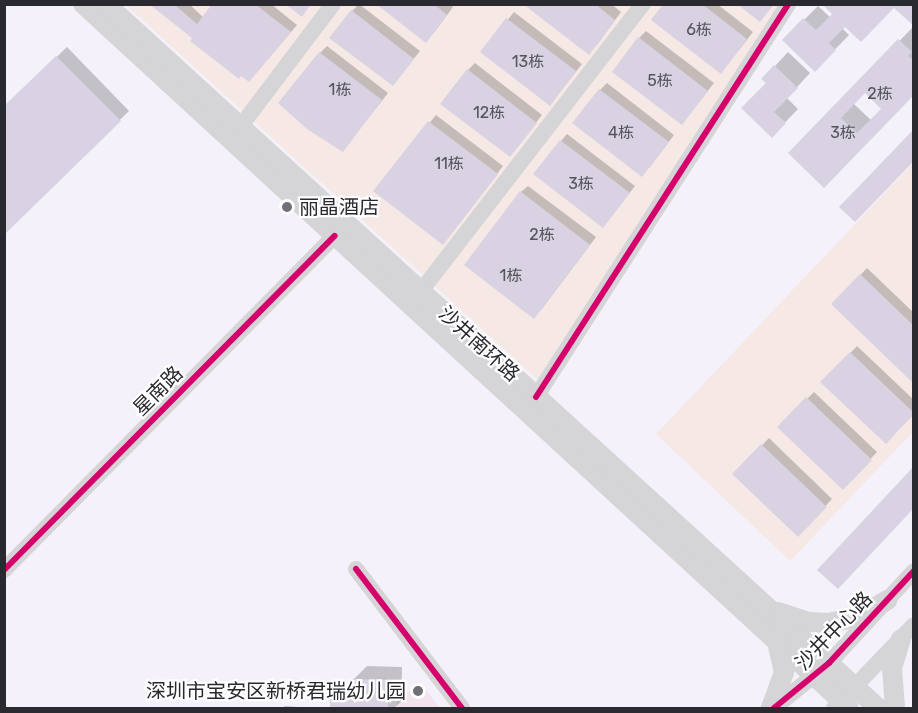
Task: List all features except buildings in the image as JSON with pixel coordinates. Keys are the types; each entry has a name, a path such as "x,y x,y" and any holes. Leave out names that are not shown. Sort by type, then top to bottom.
{"main road":[{"name":"沙井南环路","path":"83,4 777,642 822,670"},
{"name":"沙井南环路","path":"106,4 764,604 822,670 845,702 878,708"},
{"path":"764,604 799,620 828,623 858,617 888,600"},
{"path":"895,708 892,668 907,632"},
{"path":"772,708 784,672 777,642"}],"street":[{"path":"240,127 333,4"},
{"path":"421,291 643,4"},
{"path":"536,397 788,4"},
{"name":"星南路","path":"4,570 335,236"},
{"path":"356,569 462,708"},
{"name":"沙井中心路","path":"772,708 822,670 914,571"},
{"path":"845,702 907,632"}],"shaded area":[{"path":"126,5 780,5 539,381"},
{"path":"913,163 913,432 790,561 656,434"},
{"name":"深圳市宝安区新桥君瑞幼儿园","path":"420,682 440,708 396,708 397,700"}],"cycle path":[{"path":"536,397 788,4"},
{"path":"4,570 335,236"},
{"path":"356,569 462,708"},
{"path":"774,708 829,663 914,571"}],"place":[{"name":"丽晶酒店","path":"287,207"},
{"name":"深圳市宝安区新桥君瑞幼儿园","path":"418,691"}]}
